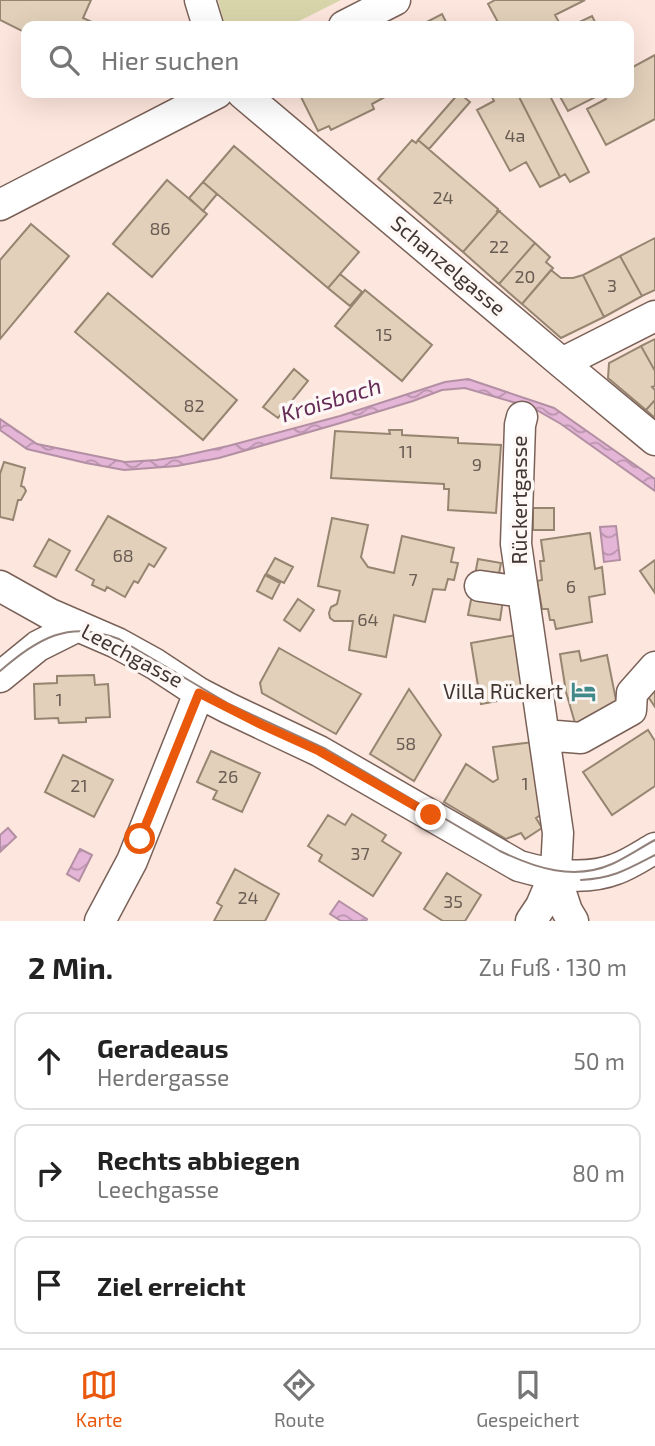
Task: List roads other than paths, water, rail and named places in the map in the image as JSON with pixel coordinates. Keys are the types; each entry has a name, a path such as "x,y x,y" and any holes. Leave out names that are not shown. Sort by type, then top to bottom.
{"street":[{"path":"354,21 395,0"},
{"path":"0,205 207,98"},
{"name":"Schanzelgasse","path":"248,98 655,440"},
{"path":"562,363 655,316"},
{"name":"Rückertgasse","path":"522,417 516,544 533,724 558,833 555,875"},
{"name":"Leechgasse","path":"0,586 50,614 117,643 199,693 319,751 519,866 555,875 604,873 617,869 655,848"},
{"path":"480,586 508,590 522,588"},
{"path":"0,677 38,646 78,626"},
{"path":"533,724 581,738 631,710 632,693 655,667"},
{"path":"100,921 132,861 199,693"},
{"path":"531,921 555,875"},
{"path":"555,875 573,921"}],"water":[{"name":"Kroisbach","path":"468,379 554,408 655,479 655,491 561,424 533,408 465,388 442,390 219,458 177,466 124,470 86,463 27,449 0,430 0,419 37,444 125,462 156,460 228,446 340,416 445,382"},
{"path":"616,526 620,560 604,562 600,527"},
{"path":"8,828 16,837 0,852 0,835"},
{"path":"80,849 92,855 79,881 67,874"},
{"path":"339,901 367,919 366,921 341,921 330,914"}],"tram line":[{"path":"0,671 27,650 55,636 84,631 101,633 119,639 229,704 326,749 500,851 527,863 555,870 583,872 618,861 655,840"},
{"path":"581,880 612,875 655,855"}],"place":[{"name":"Villa Rückert","path":"583,692"}]}
